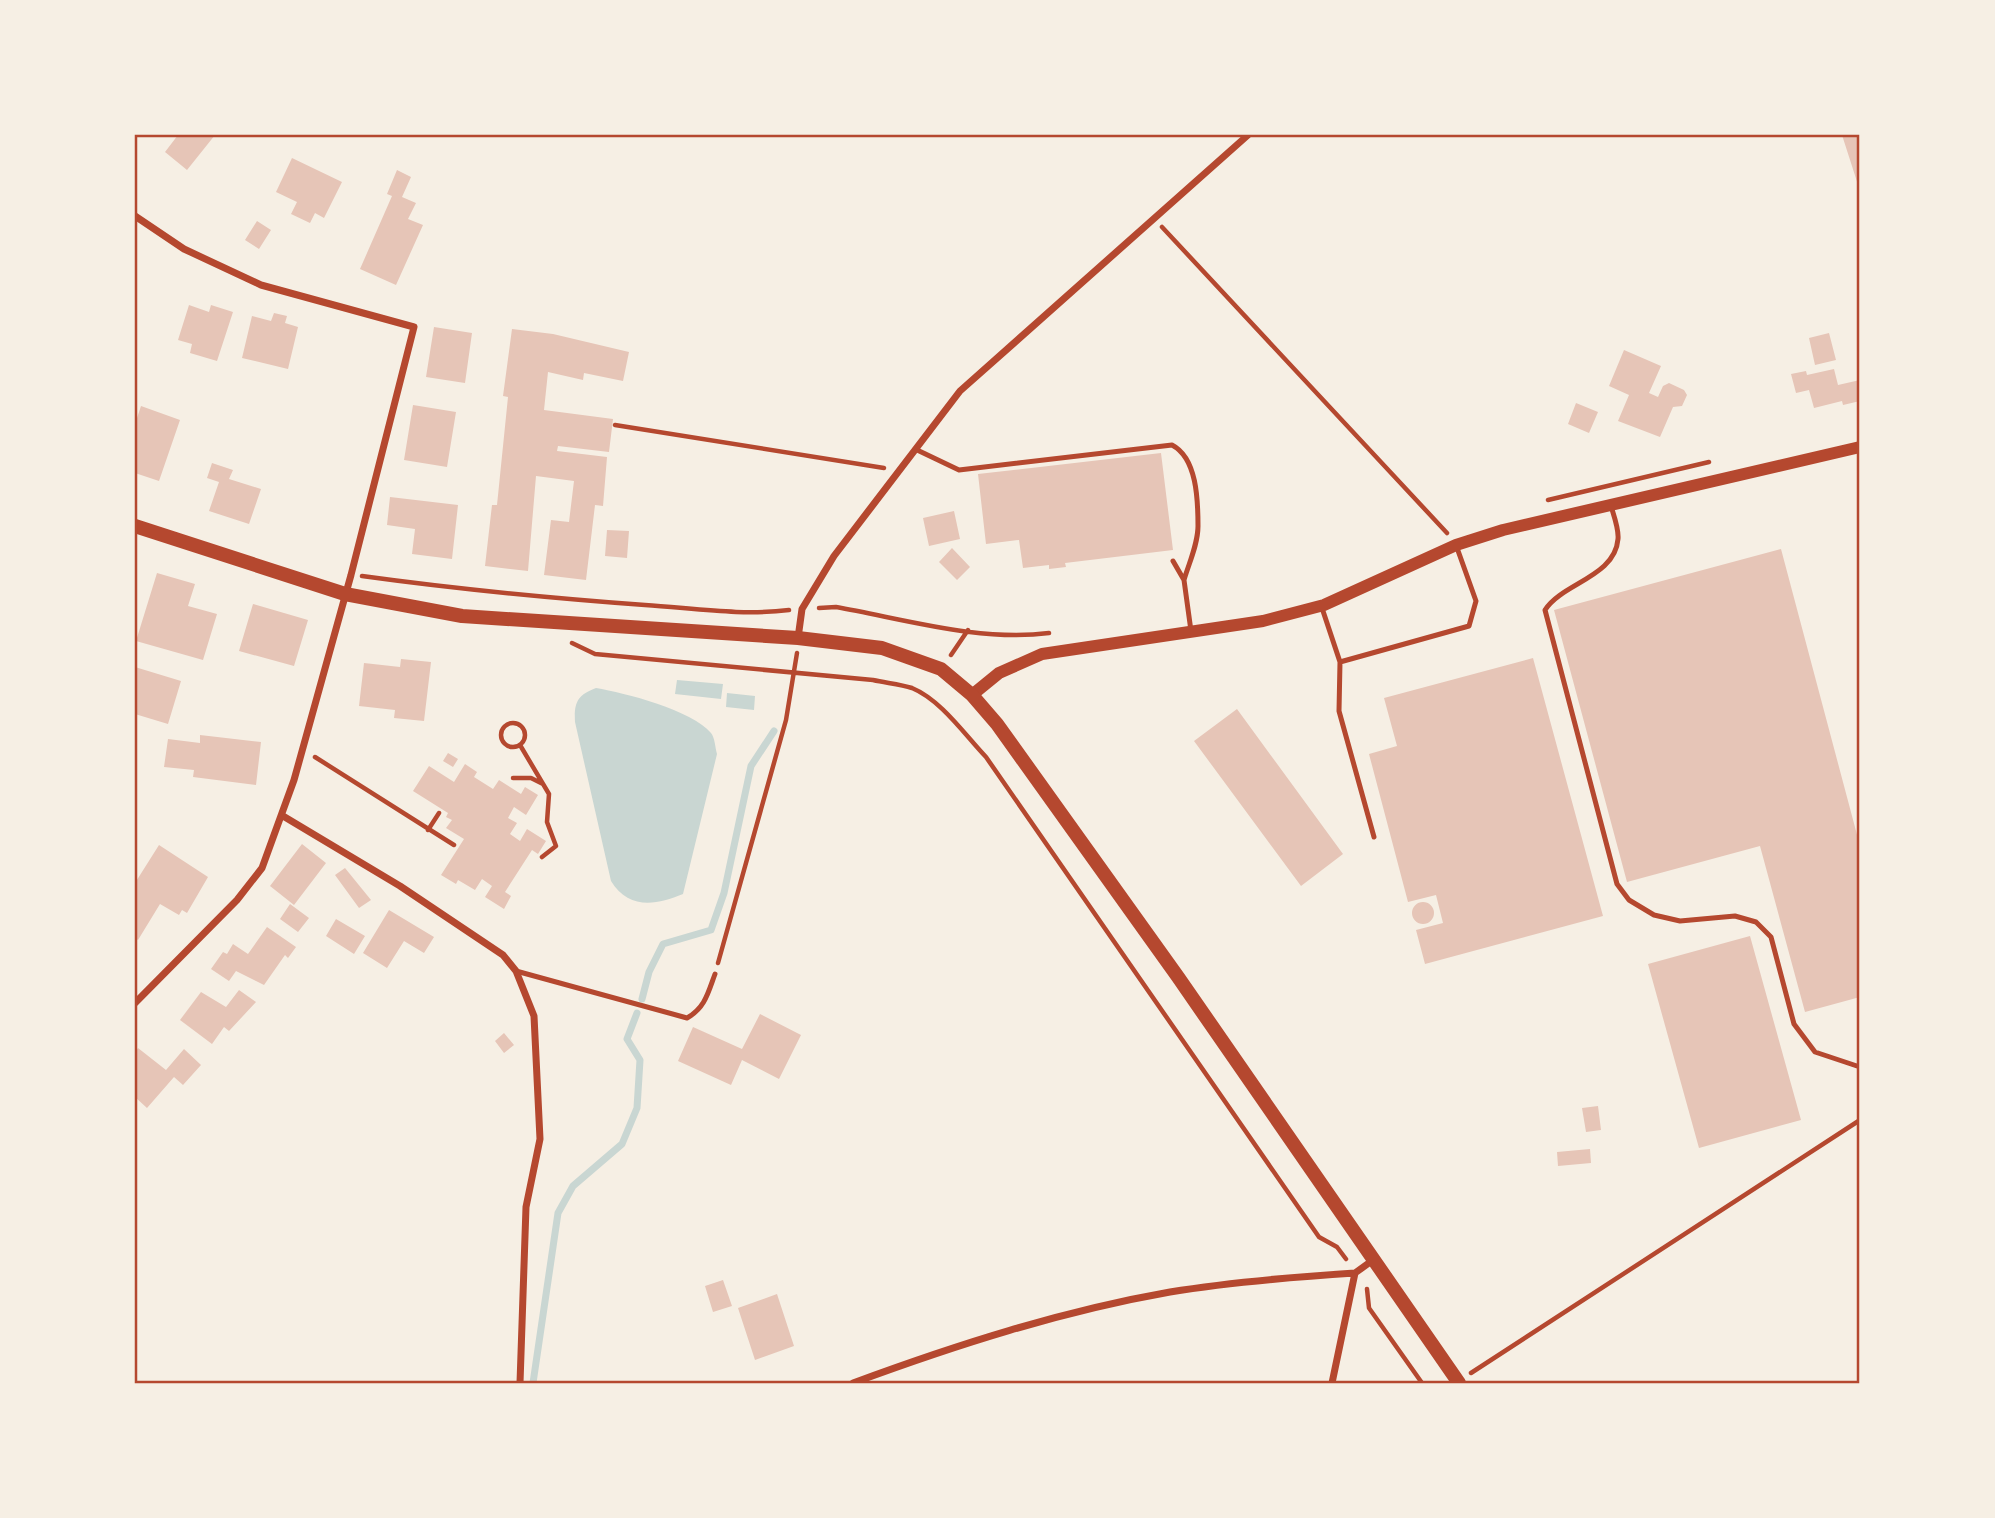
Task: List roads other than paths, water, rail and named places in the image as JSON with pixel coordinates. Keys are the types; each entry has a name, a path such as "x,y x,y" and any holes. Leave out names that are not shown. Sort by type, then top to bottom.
{"main road":[{"path":"135,526 345,594 462,616 798,638 882,648 942,669 972,695 997,723 1154,943 1459,1382"}],"street":[{"path":"798,638 802,609 834,556 960,391 1248,135"},
{"path":"135,216 184,249 261,285 414,327 351,575 283,816 262,868 237,900 135,1003"},
{"path":"972,695 999,673 1042,654 1263,621 1321,606 1452,540 1860,447"},
{"path":"283,816 301,824 435,909 503,955 516,971 534,1016 540,1139 526,1207 520,1383"},
{"path":"853,1383 966,1344 1058,1317 1157,1295 1256,1280 1355,1273 1373,1260"},
{"path":"1332,1383 1355,1273"}],"lane":[{"path":"915,449 959,470 1172,445 1184,451 1191,463 1198,527 1184,580"},
{"path":"1611,503 1618,537 1615,550 1586,579 1552,598 1545,610 1617,884 1629,900 1654,915 1681,921 1735,916 1756,922 1771,937 1794,1024 1815,1052 1860,1067"},
{"path":"1340,663 1469,626 1476,601 1452,540"},
{"path":"1173,561 1184,580 1191,631"},
{"path":"1321,606 1340,663 1339,711 1374,837"},
{"path":"516,971 687,1018 698,1012 706,1001 715,974"}],"waterway":[{"path":"642,999 649,972 663,944 711,930 724,893 751,766 774,731"},
{"path":"533,1383 558,1213 573,1186 622,1144 637,1108 640,1060 627,1039 637,1013"}]}
